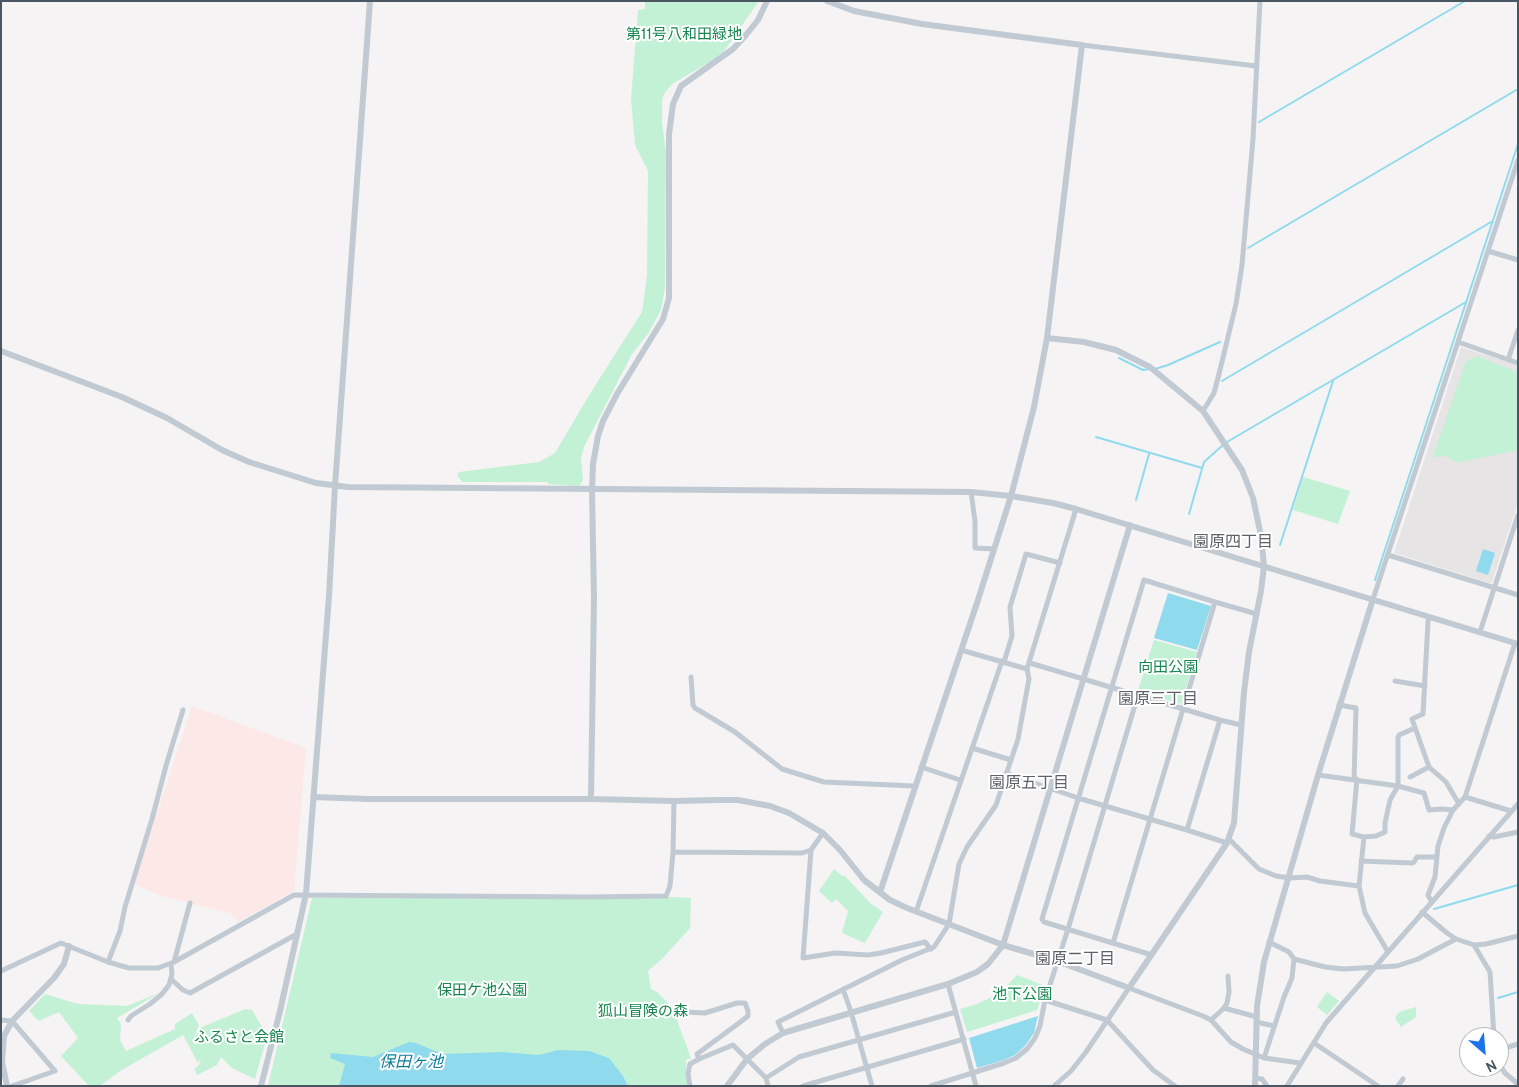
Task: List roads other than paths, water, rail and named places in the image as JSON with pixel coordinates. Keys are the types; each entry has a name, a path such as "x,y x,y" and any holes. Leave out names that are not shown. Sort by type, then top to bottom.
{"street":[{"path":"261,1086 306,894 329,606 370,1"},
{"path":"591,799 594,598 592,490 595,452 603,421 617,394 663,319 669,298 670,134 673,104 682,86 733,48 746,34 758,20 768,1"},
{"path":"827,1 854,11 922,24 1256,66"},
{"path":"1203,411 1214,393 1239,288 1246,232 1260,1"},
{"path":"880,892 994,549 1034,407 1047,338 1082,45"},
{"path":"1255,1086 1256,1019 1260,984 1270,942 1339,705 1518,160"},
{"path":"1488,251 1518,260"},
{"path":"1508,360 1518,330"},
{"path":"1047,338 1084,342 1116,350 1150,367 1203,411 1242,470 1249,485 1261,536 1264,566 1249,652 1241,725 1237,805 1228,841 1086,1052 1054,1086"},
{"path":"1458,342 1518,363"},
{"path":"1,351 122,397 167,418 222,450 260,467 316,483 336,486 592,490 971,492 1010,496 1053,502 1076,508 1516,644 1465,797 1453,810 1444,828 1436,857 1435,876 1428,895 1431,901"},
{"path":"971,492 975,521 975,548 994,549"},
{"path":"783,1033 778,1022 902,960 931,949 949,924 959,864 996,805 1018,739 1029,679 1027,669 1076,508"},
{"path":"1480,632 1518,515"},
{"path":"727,1086 747,1059 765,1044 783,1033 948,984 977,972 988,964 1003,945 1130,525"},
{"path":"916,912 960,780 1012,636 1010,607 1026,554 1060,563"},
{"path":"1388,555 1518,595"},
{"path":"1152,955 1044,922 1042,919 1144,580 1257,614"},
{"path":"1114,943 1215,602"},
{"path":"1429,617 1423,714 1412,719 1428,767 1446,782 1459,804"},
{"path":"961,650 1027,669"},
{"path":"1030,663 1241,725"},
{"path":"692,677 693,705 695,708 742,738 782,769 824,782 914,786"},
{"path":"1395,681 1425,686"},
{"path":"931,1086 1016,1058 1027,1049 1035,1038 1138,695"},
{"path":"1339,705 1356,708 1356,780 1352,834 1364,837 1376,836 1385,832 1390,800 1398,786 1398,735 1415,728"},
{"path":"108,962 120,931 125,907 183,710"},
{"path":"1187,830 1220,720"},
{"path":"972,748 1011,760"},
{"path":"921,766 960,780"},
{"path":"1410,777 1428,767"},
{"path":"1006,773 1078,798 1228,841 1259,869 1276,876 1290,878 1308,877 1320,881 1360,886"},
{"path":"1318,775 1398,786 1424,792 1429,810 1453,810"},
{"path":"313,796 378,799 738,800 770,806 790,813 823,833 840,850 864,880 890,900 916,912 1003,945 1057,961 1198,1013 1211,1020 1235,1045 1264,1058 1300,1063"},
{"path":"1465,797 1511,811"},
{"path":"1,971 61,943 108,962 136,969 158,968 173,962 294,895 666,896 670,886 673,852 674,801"},
{"path":"1287,1086 1326,1024 1431,901 1518,804"},
{"path":"1490,836 1494,838 1518,832"},
{"path":"823,833 811,850 803,958 835,953 860,956 925,942 931,949"},
{"path":"1364,837 1360,886 1365,913 1388,952"},
{"path":"673,852 802,853 811,850"},
{"path":"1361,861 1412,863 1417,857 1436,857"},
{"path":"128,1020 162,994 169,985 173,962 190,903"},
{"path":"1422,912 1447,934 1474,945 1518,936"},
{"path":"171,979 183,990 190,992 297,934"},
{"path":"1270,942 1289,952 1294,959 1325,967 1343,969 1376,966 1388,967 1408,963 1456,939"},
{"path":"1474,945 1490,972 1493,1027"},
{"path":"7,1086 2,1062 4,1036 12,1021 54,978 64,964 69,946"},
{"path":"1264,1058 1292,978 1294,959"},
{"path":"1211,1020 1224,1008 1229,992 1228,976"},
{"path":"948,984 976,1086"},
{"path":"843,989 872,1086"},
{"path":"1046,1000 1107,1020 1153,1070 1175,1086"},
{"path":"684,1012 705,1013 737,1003 745,1003 748,1011 748,1016 697,1054 699,1059"},
{"path":"1224,1008 1274,1026"},
{"path":"766,1078 799,1058 956,1012"},
{"path":"1,1020 12,1021 55,1071 12,1086"},
{"path":"803,1086 964,1039"},
{"path":"1314,1043 1378,1086"},
{"path":"690,1086 688,1074 690,1064 733,1045 766,1078 768,1086"},
{"path":"1255,1078 1262,1079 1267,1086"},
{"path":"1398,1086 1403,1079"}],"water":[{"path":"1483,549 1495,553 1488,575 1476,571"},
{"path":"1168,593 1211,606 1197,650 1154,638"},
{"path":"1038,1016 1034,1033 1025,1046 1015,1055 977,1068 969,1038"},
{"name":"保田ヶ池","path":"409,1042 442,1054 502,1052 539,1055 558,1050 589,1051 609,1058 628,1086 339,1086 345,1064 330,1058 331,1053 373,1057"}],"waterway":[{"path":"1259,122 1465,1"},
{"path":"1248,248 1518,89"},
{"path":"1375,580 1518,144"},
{"path":"1222,381 1491,222"},
{"path":"1227,442 1466,302"},
{"path":"1155,369 1220,342"},
{"path":"1119,358 1143,370 1150,369"},
{"path":"1280,545 1333,381"},
{"path":"1096,437 1202,468"},
{"path":"1189,514 1204,462 1223,445"},
{"path":"1136,500 1149,454"},
{"path":"1434,909 1518,885"},
{"path":"1498,998 1518,992"}],"district":[{"name":"園原四丁目","path":"1233,544"},
{"name":"園原三丁目","path":"1158,701"},
{"name":"園原五丁目","path":"1029,785"},
{"name":"園原二丁目","path":"1075,961"}],"park label":[{"name":"第11号八和田緑地","path":"684,36"},
{"name":"向田公園","path":"1168,669"},
{"name":"保田ケ池公園","path":"482,992"},
{"name":"池下公園","path":"1022,996"},
{"name":"狐山冒険の森","path":"643,1013"},
{"name":"ふるさと会館","path":"239,1039"}]}
